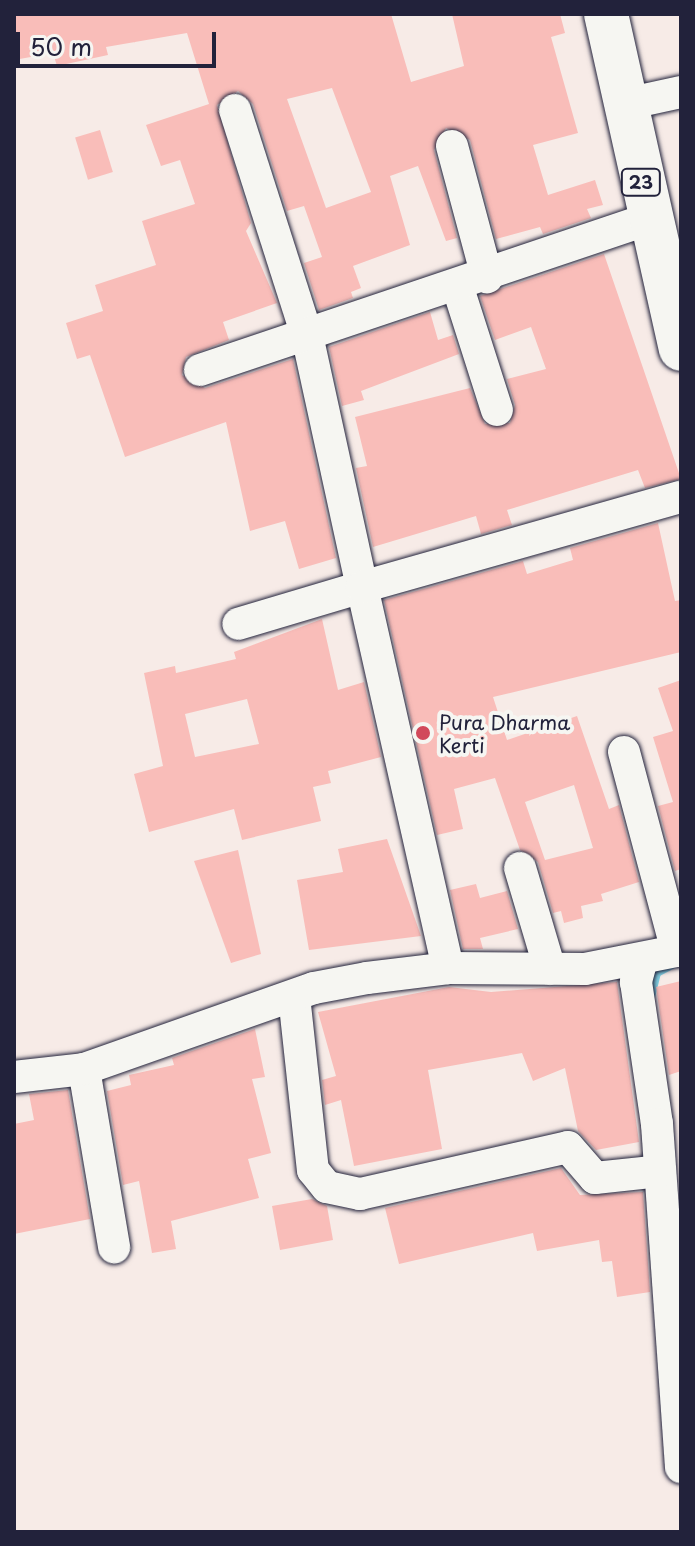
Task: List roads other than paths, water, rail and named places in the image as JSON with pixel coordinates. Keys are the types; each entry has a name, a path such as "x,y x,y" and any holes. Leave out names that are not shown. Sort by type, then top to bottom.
{"highway":[{"name":"23","path":"606,14 648,219 681,349"}],"street":[{"path":"626,104 681,92"},
{"path":"235,110 307,335 448,968"},
{"path":"452,146 472,282 497,410"},
{"path":"200,370 472,282 648,219"},
{"path":"238,624 681,497"},
{"path":"14,1077 84,1069 294,996 448,968 550,969 642,959 679,951 624,752"},
{"path":"520,868 550,969"},
{"path":"642,959 636,982 660,1171 681,1467"},
{"path":"294,996 313,1170 327,1187 360,1194 568,1147 595,1178 660,1171"},
{"path":"84,1069 114,1247"}],"waterway":[{"path":"651,997 657,973 672,965"}],"place":[{"name":"Pura Dharma Kerti","path":"423,733"}]}
